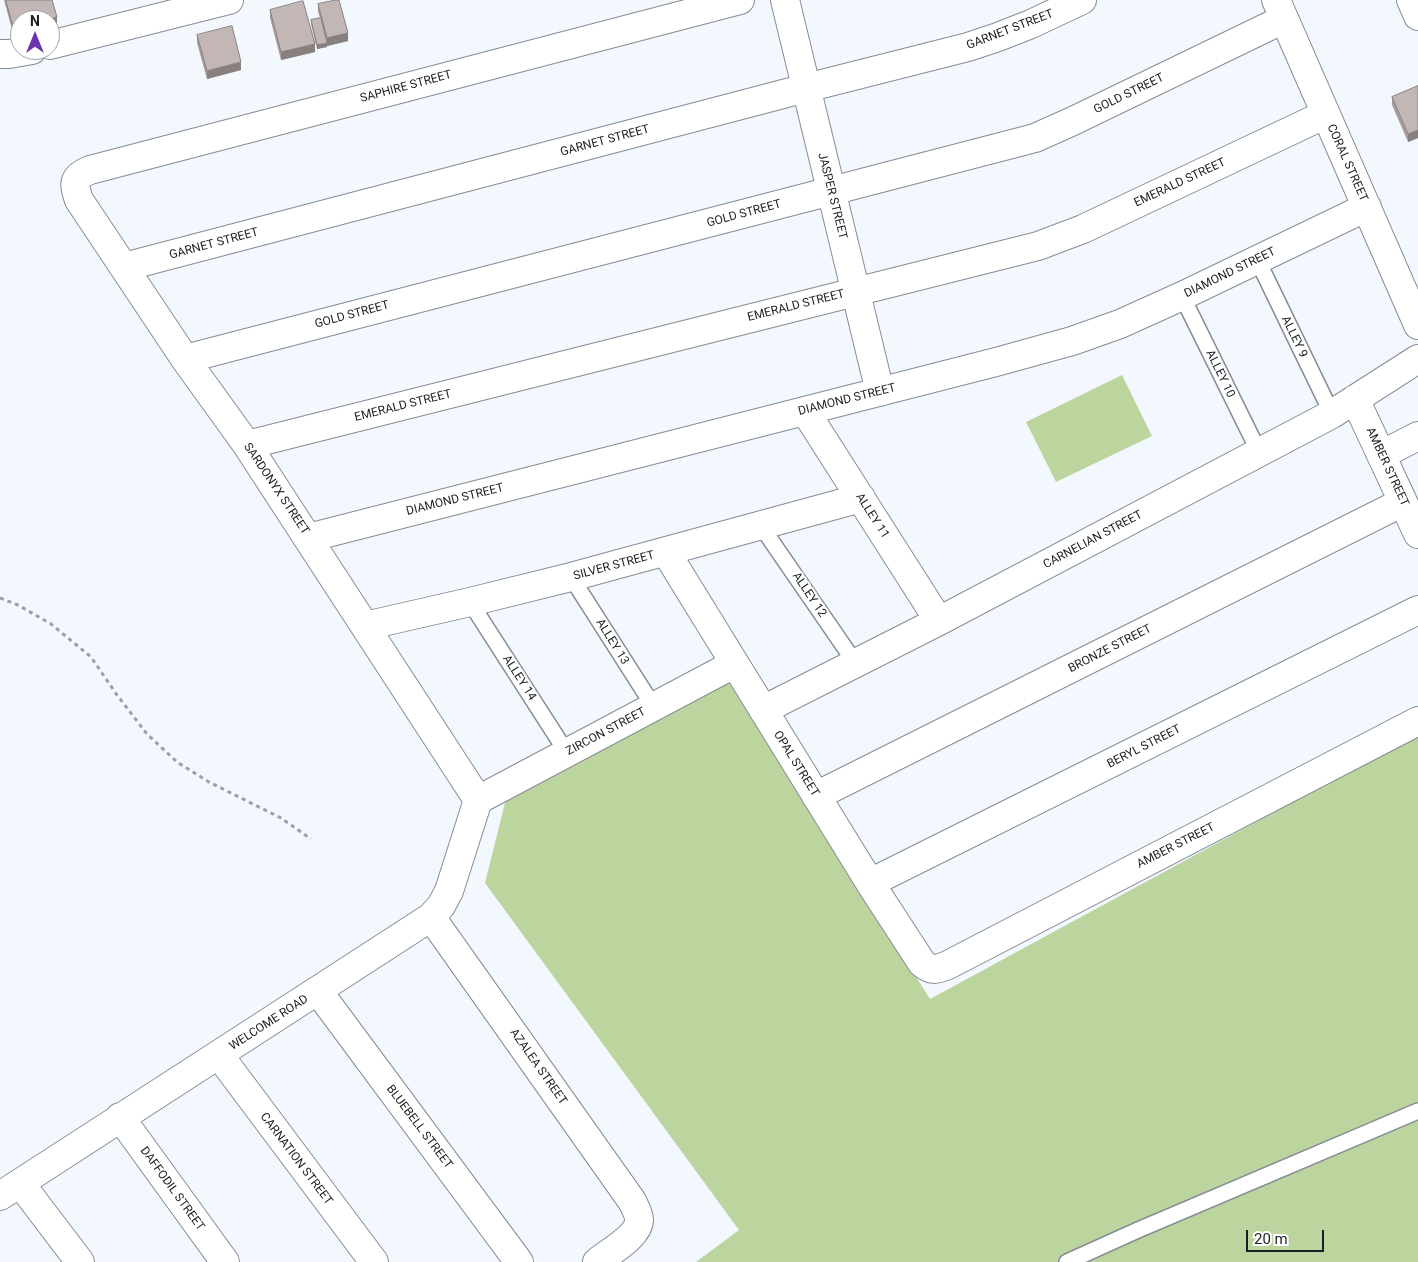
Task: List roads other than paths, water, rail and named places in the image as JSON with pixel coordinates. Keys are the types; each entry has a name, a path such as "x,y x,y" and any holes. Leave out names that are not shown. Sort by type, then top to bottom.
{"street":[{"path":"60,42 229,0"},
{"name":"SAPHIRE STREET","path":"75,180 90,170 740,0"},
{"name":"JASPER STREET","path":"785,0 880,392"},
{"name":"GARNET STREET","path":"124,267 968,47 1031,24 1082,0"},
{"name":"CORAL STREET","path":"1280,9 1418,325"},
{"name":"GOLD STREET","path":"185,359 1035,138 1073,121 1280,9"},
{"name":"EMERALD STREET","path":"247,445 1038,246 1083,229 1326,114"},
{"name":"SARDONYX STREET","path":"75,180 74,186 79,200 185,359 247,445 478,800"},
{"name":"DIAMOND STREET","path":"308,538 1072,341 1120,324 1182,296 1367,207"},
{"name":"CARNELIAN STREET","path":"763,710 939,621 1332,414 1418,359"},
{"name":"AMBER STREET","path":"1356,399 1418,534"},
{"name":"ALLEY 11","path":"805,411 939,621"},
{"path":"1381,455 1418,436"},
{"name":"SILVER STREET","path":"365,626 571,577 861,498"},
{"name":"BRONZE STREET","path":"816,796 1403,502"},
{"name":"OPAL STREET","path":"666,552 870,884 922,963 928,968 933,969"},
{"name":"BERYL STREET","path":"870,884 1418,610"},
{"name":"ZIRCON STREET","path":"478,800 734,664"},
{"name":"AMBER STREET","path":"933,969 948,965 1418,721"},
{"name":"WELCOME ROAD","path":"10,1189 432,917 450,891 478,800"},
{"name":"AZALEA STREET","path":"432,917 632,1201 637,1211 638,1227 633,1235 597,1262"},
{"name":"BLUEBELL STREET","path":"318,991 519,1262"},
{"name":"CARNATION STREET","path":"219,1055 374,1262"},
{"name":"DAFFODIL STREET","path":"120,1117 225,1262"},
{"path":"10,1189 80,1262"}],"lane":[{"name":"ALLEY 9","path":"1257,259 1332,414"},
{"name":"ALLEY 10","path":"1182,296 1259,452"},
{"name":"ALLEY 12","path":"762,526 856,664"},
{"name":"ALLEY 13","path":"571,577 654,706"},
{"name":"ALLEY 14","path":"470,602 567,753"},
{"path":"1067,1262 1418,1111"}]}
